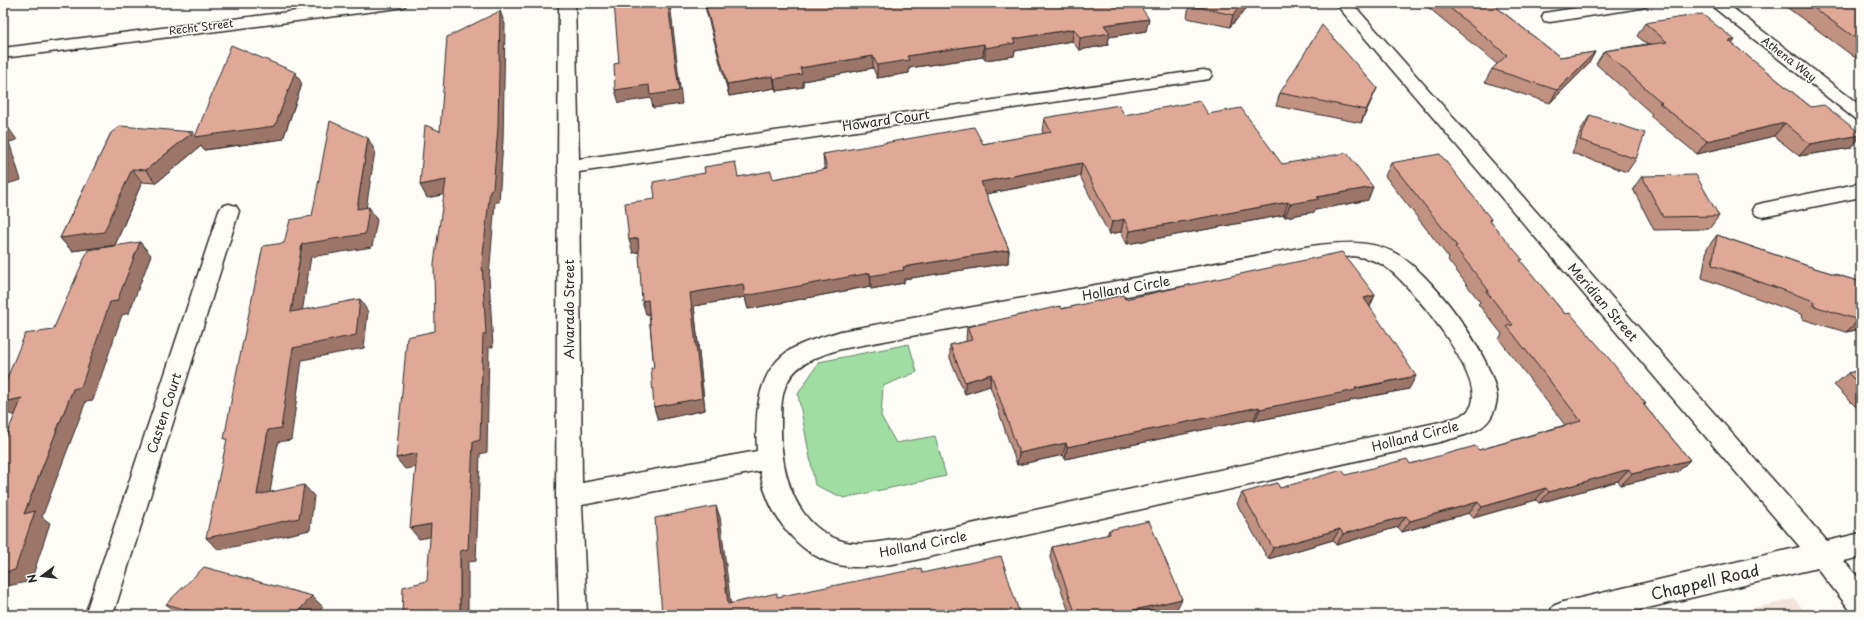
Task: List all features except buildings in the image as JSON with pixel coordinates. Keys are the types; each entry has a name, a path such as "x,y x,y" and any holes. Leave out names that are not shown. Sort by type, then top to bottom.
{"street":[{"name":"Recht Street","path":"3,53 399,3"},
{"name":"Alvarado Street","path":"567,3 569,167 569,496 573,615"},
{"name":"Meridian Street","path":"1343,3 1823,555 1861,602"},
{"path":"1550,17 1641,3"},
{"name":"Athena Way","path":"1716,3 1861,115"},
{"name":"Howard Court","path":"569,167 1203,75"},
{"path":"1763,210 1861,190"},
{"name":"Casten Court","path":"99,615 229,211"},
{"name":"Holland Circle","path":"1354,249 1367,250 1390,259 1401,267 1425,291 1468,351 1479,372 1486,394 1485,405 1481,413 1468,422 1440,432 911,549 864,555 836,552 811,540 799,529 782,502 770,459 768,434 771,391 783,369 791,361 811,349 841,340 1310,254 1354,249"},
{"path":"569,496 770,459"},
{"path":"1823,555 1861,545"},
{"name":"Chappell Road","path":"1563,615 1823,555"}],"shaded area":[{"path":"1795,599 1807,615 1720,615"}],"green space":[{"path":"909,344 917,372 883,386 881,416 896,443 935,436 946,476 844,498 815,485 798,394 819,362"}]}
